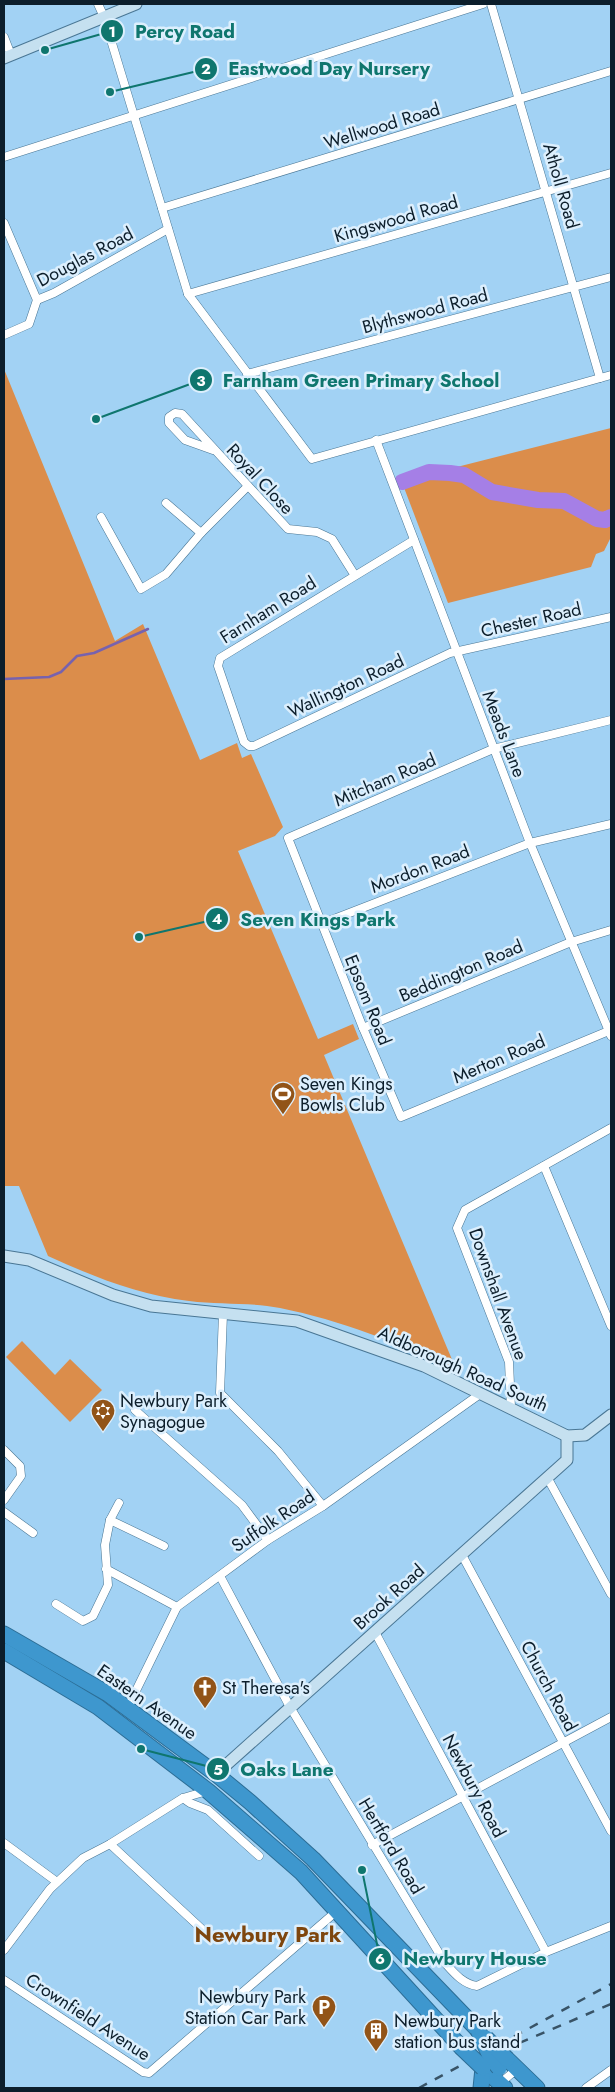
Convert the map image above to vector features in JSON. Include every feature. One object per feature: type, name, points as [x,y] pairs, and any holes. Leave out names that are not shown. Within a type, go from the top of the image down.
[{"type":"highway","name":"Eastern Avenue","points":[[4,1634],[108,1694],[216,1774],[313,1859],[407,1959],[445,1995],[508,2065],[537,2088]]},
{"type":"highway","name":"Eastern Avenue","points":[[4,1651],[98,1707],[187,1773],[301,1872],[421,1998],[461,2047],[500,2087]]},
{"type":"highway","points":[[407,1959],[411,1977],[421,1998],[434,1998],[445,1995]]},
{"type":"highway","points":[[500,2087],[508,2065]]},
{"type":"highway","points":[[481,2088],[483,2068]]},
{"type":"street","points":[[98,4],[104,17],[188,294],[312,459],[611,375]]},
{"type":"street","points":[[4,37],[7,56],[136,4]]},
{"type":"street","points":[[4,157],[483,4]]},
{"type":"street","name":"Atholl Road","points":[[491,4],[548,192],[600,378]]},
{"type":"street","name":"Wellwood Road","points":[[162,208],[611,71]]},
{"type":"street","name":"Kingswood Road","points":[[188,294],[611,173]]},
{"type":"street","name":"Douglas Road","points":[[4,223],[37,300],[54,293],[168,229]]},
{"type":"street","name":"Blythswood Road","points":[[247,374],[611,276]]},
{"type":"street","points":[[4,335],[29,324],[37,300]]},
{"type":"street","name":"Royal Close","points":[[213,450],[186,440],[168,423],[169,416],[175,412],[182,414],[213,450],[288,529],[317,532],[332,538],[354,574]]},
{"type":"street","name":"Meads Lane","points":[[376,440],[530,843],[610,1032]]},
{"type":"street","points":[[100,517],[141,589],[166,574],[201,533],[248,486]]},
{"type":"street","points":[[166,503],[201,533]]},
{"type":"street","name":"Farnham Road","points":[[249,746],[244,742],[217,661],[354,574],[414,540]]},
{"type":"street","name":"Chester Road","points":[[456,652],[611,617]]},
{"type":"street","name":"Wallington Road","points":[[249,746],[254,746],[456,652]]},
{"type":"street","name":"Mitcham Road","points":[[288,838],[493,749],[611,720]]},
{"type":"street","name":"Mordon Road","points":[[321,924],[530,843],[611,824]]},
{"type":"street","name":"Epsom Road","points":[[288,838],[363,1028],[401,1117]]},
{"type":"street","name":"Beddington Road","points":[[363,1028],[571,942],[611,930]]},
{"type":"street","name":"Merton Road","points":[[401,1117],[610,1032]]},
{"type":"street","name":"Downshall Avenue","points":[[511,1408],[510,1362],[457,1228],[465,1210],[611,1128]]},
{"type":"street","points":[[544,1166],[611,1326]]},
{"type":"street","name":"Aldborough Road South","points":[[4,1256],[29,1260],[113,1295],[151,1306],[223,1314],[248,1314],[297,1321],[424,1366],[567,1436]]},
{"type":"street","points":[[223,1314],[220,1393],[278,1451],[323,1506]]},
{"type":"street","name":"Suffolk Road","points":[[127,1709],[177,1607],[268,1540],[323,1506],[480,1394]]},
{"type":"street","points":[[135,1410],[242,1505],[268,1540]]},
{"type":"street","points":[[567,1436],[585,1435],[611,1415]]},
{"type":"street","name":"Brook Road","points":[[216,1774],[376,1634],[567,1460],[567,1436]]},
{"type":"street","points":[[4,1450],[20,1466],[21,1476],[4,1500]]},
{"type":"street","points":[[547,1477],[611,1594]]},
{"type":"street","points":[[56,1604],[83,1621],[93,1616],[108,1585],[105,1545],[110,1520],[119,1504]]},
{"type":"street","points":[[4,1512],[33,1533]]},
{"type":"street","points":[[110,1520],[164,1546]]},
{"type":"street","name":"Church Road","points":[[462,1555],[611,1831]]},
{"type":"street","points":[[106,1569],[177,1607]]},
{"type":"street","name":"Hertford Road","points":[[220,1576],[290,1708],[445,1963],[457,1976],[467,1983],[477,1986],[546,1952]]},
{"type":"street","name":"Newbury Road","points":[[376,1634],[546,1952]]},
{"type":"street","points":[[372,1845],[611,1717]]},
{"type":"street","points":[[182,1798],[186,1790],[187,1773]]},
{"type":"street","points":[[4,1950],[36,1905],[83,1858],[110,1844],[182,1798],[208,1791]]},
{"type":"street","points":[[182,1798],[208,1810],[259,1856]]},
{"type":"street","points":[[4,1843],[57,1882]]},
{"type":"street","points":[[110,1844],[205,1932]]},
{"type":"street","name":"Crownfield Avenue","points":[[4,1980],[143,2072],[149,2073],[338,1910]]},
{"type":"street","points":[[546,1952],[611,1926]]},
{"type":"street","points":[[586,2088],[611,2070]]},
{"type":"shaded area","points":[[4,369],[115,641],[143,624],[200,760],[237,743],[242,758],[251,754],[283,827],[275,836],[238,851],[318,1039],[353,1024],[359,1039],[324,1055],[456,1369],[370,1334],[303,1313],[269,1306],[200,1302],[170,1298],[135,1290],[82,1271],[48,1256],[19,1186],[4,1186]]},
{"type":"shaded area","points":[[611,428],[611,537],[604,551],[596,554],[591,567],[448,603],[403,485],[449,469]]},
{"type":"shaded area","points":[[22,1341],[55,1375],[70,1359],[102,1390],[70,1422],[6,1357]]},
{"type":"waterway","points":[[402,482],[429,472],[464,475],[492,492],[538,500],[564,501],[597,519],[605,520],[611,517]]},
{"type":"waterway","points":[[4,679],[49,677],[61,672],[77,656],[94,653],[148,629]]},
{"type":"railway","points":[[419,2088],[611,1984]]},
{"type":"railway","points":[[503,2050],[611,2004]]},
{"type":"place","name":"Percy Road","points":[[45,50]]},
{"type":"place","name":"Eastwood Day Nursery","points":[[110,92]]},
{"type":"place","name":"Farnham Green Primary School","points":[[96,419]]},
{"type":"place","name":"Seven Kings Park","points":[[139,937]]},
{"type":"place","name":"Seven Kings Bowls Club","points":[[283,1115]]},
{"type":"place","name":"Newbury Park Synagogue","points":[[103,1432]]},
{"type":"place","name":"St Theresa's","points":[[205,1709]]},
{"type":"place","name":"Oaks Lane","points":[[141,1749]]},
{"type":"place","name":"Newbury House","points":[[362,1870]]},
{"type":"place","name":"Newbury Park Station Car Park","points":[[324,2028]]},
{"type":"place","name":"Newbury Park station bus stand","points":[[376,2052]]},
{"type":"district","name":"Newbury Park","points":[[268,1934]]}]
